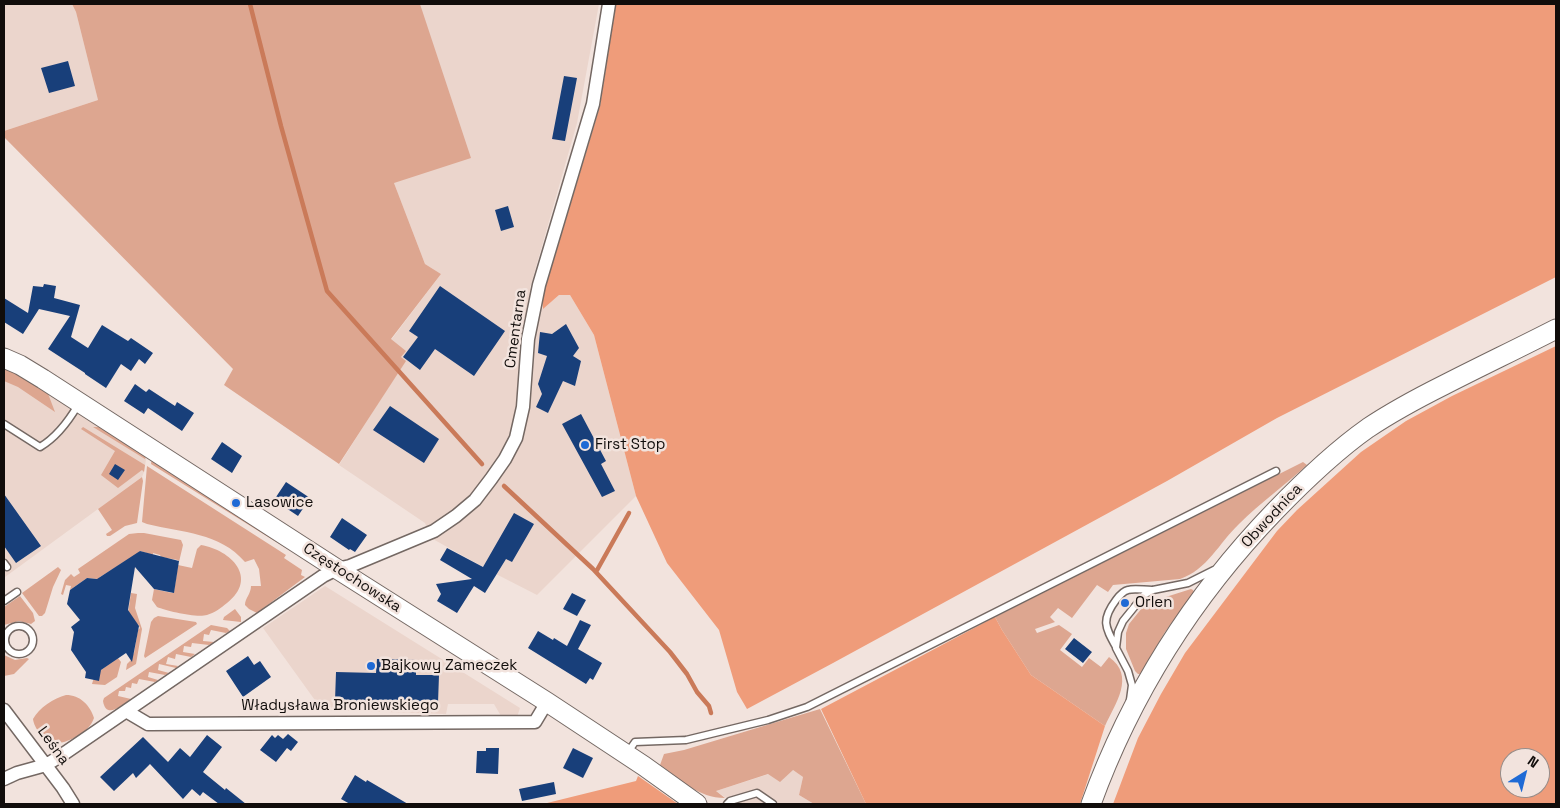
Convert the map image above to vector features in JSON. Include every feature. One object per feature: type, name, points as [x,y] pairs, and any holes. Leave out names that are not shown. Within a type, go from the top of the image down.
[{"type":"street","name":"Cmentarna","points":[[337,569],[350,566],[434,531],[456,516],[475,500],[492,479],[516,438],[522,407],[528,338],[539,285],[593,104],[609,4]]},
{"type":"street","name":"Obwodnica","points":[[1091,804],[1104,770],[1144,686],[1188,615],[1228,564],[1298,487],[1369,428],[1418,399],[1556,330]]},
{"type":"street","name":"Częstochowska","points":[[4,358],[20,365],[80,402],[337,569],[547,702],[697,804]]},
{"type":"street","points":[[4,779],[17,773],[46,765],[316,581],[337,569]]},
{"type":"street","name":"Władysława Broniewskiego","points":[[126,712],[148,724],[535,722],[547,702]]},
{"type":"street","name":"Leśna","points":[[4,710],[73,804]]},
{"type":"lane","points":[[4,424],[40,447],[51,441],[58,434],[80,402]]},
{"type":"lane","points":[[626,755],[634,742],[686,740],[768,720],[807,707],[1276,471]]},
{"type":"lane","points":[[1123,728],[1132,685],[1128,671],[1108,631],[1106,618],[1108,611],[1119,596],[1128,589],[1153,590],[1188,583],[1228,564]]},
{"type":"lane","points":[[1116,648],[1118,632],[1123,621],[1144,595],[1153,590]]},
{"type":"lane","points":[[4,601],[17,592]]},
{"type":"lane","points":[[19,626],[24,627],[30,632],[33,642],[28,652],[17,655],[8,650],[4,639],[10,629],[19,626]]},
{"type":"lane","points":[[727,804],[730,801],[757,793],[772,804]]},
{"type":"shaded area","points":[[4,4],[72,4],[76,12],[98,100],[4,131]]},
{"type":"shaded area","points":[[72,4],[420,4],[471,158],[394,183],[425,264],[441,274],[391,339],[406,351],[401,357],[406,361],[339,464],[224,385],[233,369],[4,137],[4,131],[98,100],[76,12]]},
{"type":"shaded area","points":[[420,4],[599,4],[577,123],[530,288],[543,309],[559,295],[570,295],[594,335],[636,496],[537,595],[431,538],[425,523],[339,465],[405,361],[401,357],[405,351],[391,340],[441,274],[425,264],[394,183],[422,11]]},
{"type":"shaded area","points":[[616,4],[1556,4],[1556,277],[1277,418],[1167,481],[747,709],[737,692],[719,630],[667,563],[636,496],[594,335],[570,295],[559,295],[543,309],[542,299],[600,106]]},
{"type":"shaded area","points":[[1556,346],[1556,804],[1113,804],[1138,738],[1185,653],[1277,531],[1297,510],[1361,452],[1406,421],[1452,396]]},
{"type":"shaded area","points":[[4,366],[147,453],[142,477],[5,577]]},
{"type":"shaded area","points":[[4,366],[47,391],[55,412],[18,387],[4,381]]},
{"type":"shaded area","points":[[83,427],[145,465],[144,472],[142,470],[118,488],[101,475],[115,451],[81,429]]},
{"type":"shaded area","points":[[93,427],[104,427],[147,453],[145,459]]},
{"type":"shaded area","points":[[152,457],[291,547],[289,550],[151,464]]},
{"type":"shaded area","points":[[1303,462],[1307,465],[1247,516],[1205,563],[1189,575],[1180,579],[1113,585],[1108,592],[1097,585],[1072,618],[1058,608],[1050,617],[1055,622],[1035,629],[1037,633],[1059,625],[1072,634],[1060,650],[1082,667],[1089,658],[1101,667],[1109,657],[1117,665],[1121,673],[1121,690],[1105,726],[1031,675],[995,617]]},
{"type":"shaded area","points":[[147,466],[286,555],[284,558],[302,570],[301,575],[305,577],[257,613],[249,609],[245,605],[251,586],[261,586],[259,569],[254,559],[245,562],[224,545],[200,535],[142,522]]},
{"type":"shaded area","points":[[142,477],[137,523],[125,526],[107,536],[106,534],[112,530],[98,509]]},
{"type":"shaded area","points":[[138,533],[181,540],[183,545],[179,562],[178,560],[140,551],[134,558],[132,557],[98,579],[87,578],[70,590],[71,586],[66,585],[63,595],[61,594],[65,580],[71,574],[74,577],[80,573],[78,569],[129,534]]},
{"type":"shaded area","points":[[201,545],[222,553],[237,566],[241,575],[241,584],[236,594],[215,612],[202,616],[174,612],[157,607],[152,600],[154,589],[174,592],[178,565],[192,568],[197,549]]},
{"type":"shaded area","points":[[58,567],[61,570],[53,587],[45,613],[39,616],[22,593]]},
{"type":"shaded area","name":"Bajkowy Zameczek","points":[[325,586],[520,708],[517,717],[501,716],[494,704],[448,704],[446,714],[322,710],[263,628]]},
{"type":"shaded area","points":[[1191,589],[1194,592],[1165,632],[1140,674],[1138,674],[1126,649],[1126,633],[1129,624],[1142,608],[1150,602]]},
{"type":"shaded area","points":[[131,593],[137,594],[135,608],[142,629],[136,664],[126,670],[127,664],[134,653],[140,628],[128,613]]},
{"type":"shaded area","points":[[20,596],[33,613],[35,621],[31,624],[19,621],[4,625],[4,607]]},
{"type":"shaded area","points":[[235,609],[241,617],[241,622],[223,620],[224,617]]},
{"type":"shaded area","points":[[158,616],[196,622],[197,624],[145,658],[151,622]]},
{"type":"shaded area","points":[[995,617],[1031,675],[1105,726],[1080,804],[866,804],[821,709]]},
{"type":"shaded area","points":[[211,625],[227,628],[230,631],[226,633],[211,630],[209,635],[204,634],[203,641],[214,642],[209,645],[192,643],[191,647],[184,646],[183,652],[195,654],[191,657],[176,654],[175,659],[168,657],[166,664],[178,666],[176,668],[159,664],[158,670],[169,673],[165,675],[149,672],[148,677],[158,680],[155,682],[139,679],[137,684],[132,683],[131,688],[126,687],[125,691],[119,691],[118,696],[131,699],[115,709],[107,710],[103,701],[104,698]]},
{"type":"shaded area","points":[[4,655],[15,660],[29,659],[14,674],[4,676]]},
{"type":"shaded area","points":[[118,658],[121,662],[117,677],[105,685],[92,684],[99,672]]},
{"type":"shaded area","points":[[66,695],[71,695],[84,702],[94,718],[83,733],[65,742],[53,744],[40,734],[33,719],[47,704]]},
{"type":"shaded area","points":[[820,709],[866,804],[814,804],[799,795],[803,777],[793,770],[780,782],[768,774],[716,791],[725,798],[715,797],[698,792],[660,765],[664,754],[684,750]]},
{"type":"shaded area","points":[[793,770],[803,777],[799,795],[814,804],[735,804],[716,791],[769,774]]},
{"type":"shaded area","points":[[638,776],[678,804],[543,804],[636,781]]},
{"type":"building","points":[[68,61],[75,86],[49,93],[41,68]]},
{"type":"building","points":[[564,76],[577,78],[565,141],[552,139]]},
{"type":"building","points":[[508,206],[514,227],[501,231],[495,210]]},
{"type":"building","points":[[44,284],[56,286],[54,298],[80,305],[71,337],[88,348],[102,325],[128,341],[131,338],[153,353],[145,364],[139,359],[131,371],[121,364],[106,388],[48,349],[70,316],[39,309],[23,334],[4,322],[4,298],[28,313],[33,286],[43,287]]},
{"type":"building","points":[[440,286],[505,331],[474,376],[435,349],[420,370],[403,357],[418,337],[409,331]]},
{"type":"building","points":[[566,324],[579,348],[573,356],[581,361],[575,386],[563,381],[548,413],[536,407],[542,394],[538,384],[547,356],[538,353],[540,332],[552,334]]},
{"type":"building","points":[[135,384],[146,392],[149,389],[175,406],[177,402],[194,413],[182,431],[148,408],[144,414],[124,401]]},
{"type":"building","points":[[390,406],[439,439],[424,463],[373,430]]},
{"type":"building","points":[[581,414],[606,461],[601,464],[615,491],[602,497],[562,424]]},
{"type":"building","points":[[222,442],[242,456],[232,473],[211,459]]},
{"type":"building","points":[[115,464],[125,470],[118,480],[109,474]]},
{"type":"building","points":[[286,482],[310,498],[298,516],[274,500]]},
{"type":"building","points":[[4,494],[41,546],[16,563],[4,546]]},
{"type":"building","points":[[514,513],[534,524],[512,562],[506,559],[485,593],[474,586],[457,613],[437,601],[441,594],[436,584],[472,579],[440,560],[447,548],[483,567]]},
{"type":"building","points":[[342,518],[367,535],[355,552],[330,537]]},
{"type":"building","points":[[140,551],[179,561],[174,593],[154,589],[135,567],[128,610],[139,626],[132,662],[126,653],[101,670],[99,681],[85,678],[86,672],[71,650],[74,632],[71,627],[80,620],[67,604],[70,590],[87,578],[97,579]]},
{"type":"building","points":[[572,593],[586,600],[577,616],[563,609]]},
{"type":"building","points":[[580,620],[591,625],[578,649],[602,663],[593,680],[590,678],[586,684],[528,648],[538,631],[567,646]]},
{"type":"building","points":[[1074,638],[1092,652],[1083,663],[1065,649]]},
{"type":"building","points":[[248,656],[254,665],[260,661],[271,677],[243,697],[226,671]]},
{"type":"building","points":[[377,659],[416,660],[416,675],[439,675],[438,703],[335,701],[336,672],[376,673]]},
{"type":"building","points":[[288,734],[298,742],[291,751],[287,748],[276,762],[260,750],[272,735],[275,738],[278,735],[283,739]]},
{"type":"building","points":[[207,735],[222,747],[203,772],[246,804],[219,804],[203,792],[200,796],[192,789],[183,799],[150,764],[136,778],[133,773],[114,791],[100,777],[143,737],[168,762],[180,748],[190,757]]},
{"type":"building","points":[[486,748],[499,748],[498,774],[476,773],[477,751],[486,751]]},
{"type":"building","points":[[573,748],[593,758],[583,778],[563,768]]},
{"type":"building","points":[[355,775],[408,804],[350,804],[341,799]]},
{"type":"building","points":[[554,782],[556,794],[522,801],[519,789]]},
{"type":"waterway","points":[[250,4],[281,126],[327,291],[482,464]]},
{"type":"waterway","points":[[504,486],[593,569],[670,652],[687,674],[697,692],[709,706],[711,713]]},
{"type":"waterway","points":[[596,572],[629,513]]},
{"type":"place","name":"First Stop","points":[[585,445]]},
{"type":"place","name":"Lasowice","points":[[236,503]]},
{"type":"place","name":"Orlen","points":[[1125,603]]},
{"type":"place","name":"Bajkowy Zameczek","points":[[371,666]]}]
